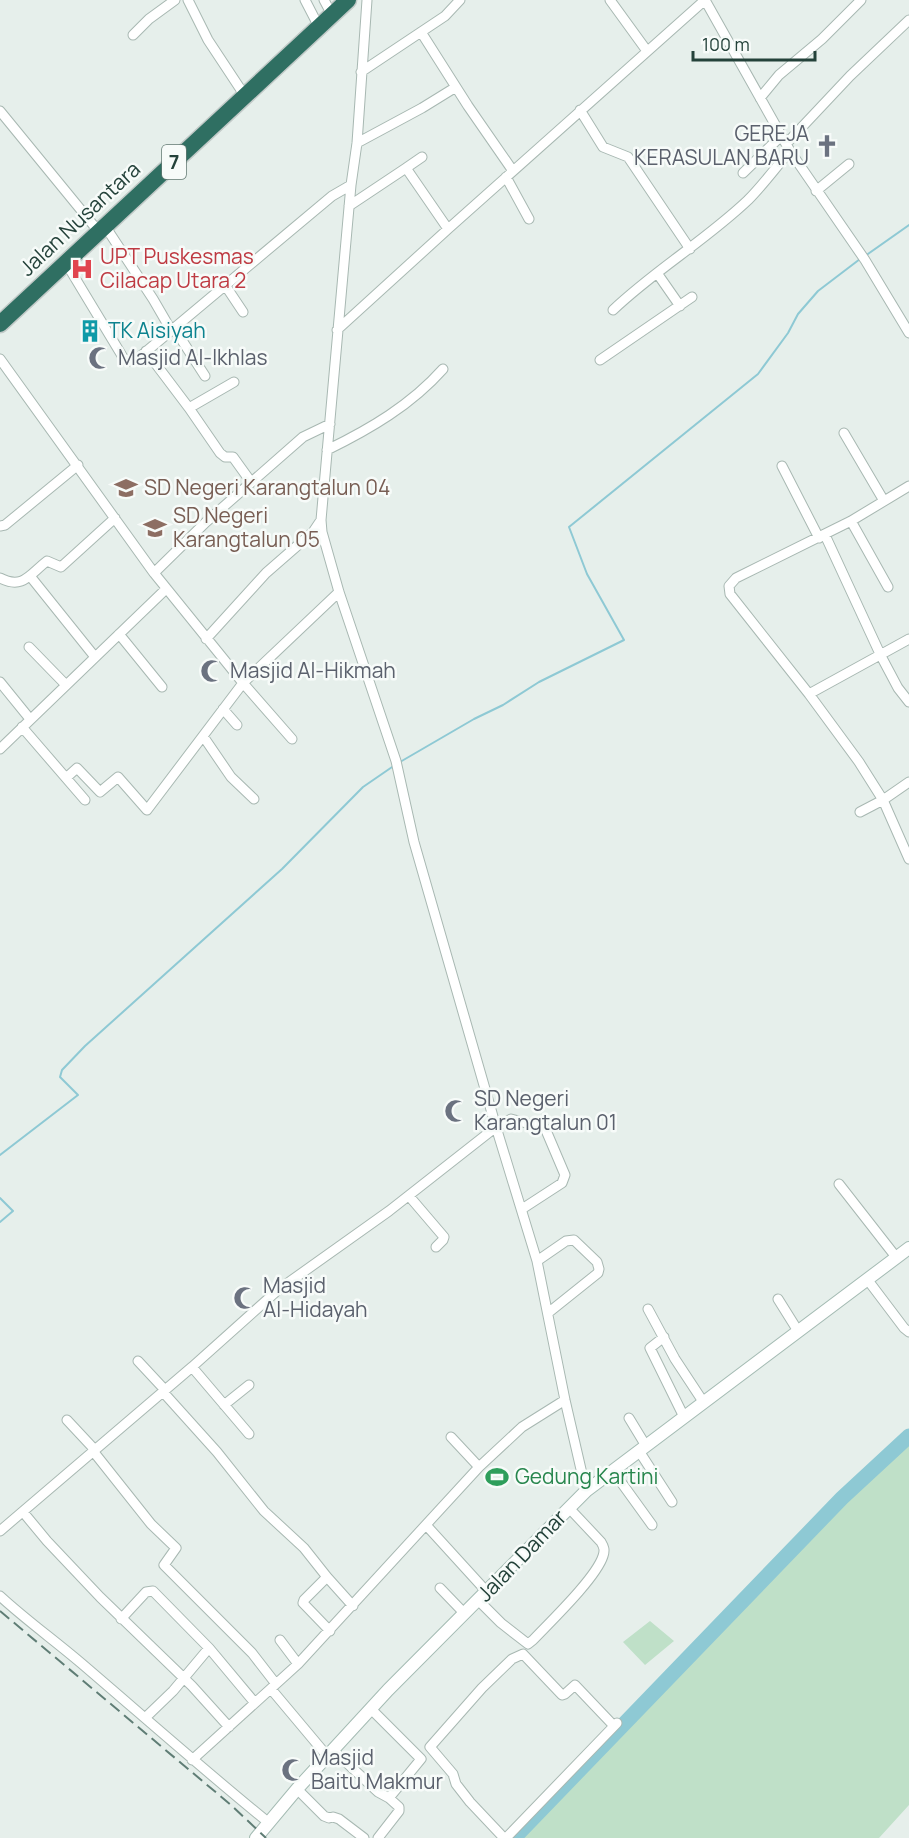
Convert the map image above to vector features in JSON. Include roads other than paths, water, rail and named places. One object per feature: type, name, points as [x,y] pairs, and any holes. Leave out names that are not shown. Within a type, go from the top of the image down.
[{"type":"highway","name":"Jalan Nusantara","points":[[0,324],[348,0]]},
{"type":"street","points":[[133,35],[149,19],[175,0]]},
{"type":"street","points":[[188,0],[208,40],[245,96]]},
{"type":"street","points":[[305,0],[319,27]]},
{"type":"street","points":[[324,0],[332,15]]},
{"type":"street","points":[[367,0],[357,143],[337,330],[321,520],[322,532],[339,592],[397,765],[414,842],[537,1261],[586,1491]]},
{"type":"street","points":[[361,72],[445,16],[460,0]]},
{"type":"street","points":[[610,0],[647,51]]},
{"type":"street","points":[[337,330],[705,0],[786,144],[862,256],[909,333]]},
{"type":"street","points":[[760,98],[779,75],[822,39],[861,0]]},
{"type":"street","points":[[613,310],[749,199],[786,144],[850,76],[909,20]]},
{"type":"street","points":[[421,32],[509,174],[529,219]]},
{"type":"street","points":[[357,143],[456,87]]},
{"type":"street","points":[[580,110],[603,147],[628,157],[690,249]]},
{"type":"street","points":[[0,111],[102,229],[205,375]]},
{"type":"street","points":[[743,173],[786,144]]},
{"type":"street","points":[[349,206],[422,157]]},
{"type":"street","points":[[816,191],[849,164]]},
{"type":"street","points":[[406,168],[448,229]]},
{"type":"street","points":[[66,262],[124,358],[129,361],[136,360],[332,196],[351,185]]},
{"type":"street","points":[[657,273],[680,306]]},
{"type":"street","points":[[225,285],[243,312]]},
{"type":"street","points":[[600,360],[692,297]]},
{"type":"street","points":[[146,351],[220,453],[225,457],[233,458],[251,482]]},
{"type":"street","points":[[0,359],[166,589],[292,739]]},
{"type":"street","points":[[327,450],[381,420],[422,390],[443,369]]},
{"type":"street","points":[[189,408],[234,381]]},
{"type":"street","points":[[154,573],[251,482],[303,437],[330,424]]},
{"type":"street","points":[[844,433],[884,501]]},
{"type":"street","points":[[0,526],[5,525],[78,465]]},
{"type":"street","points":[[782,466],[822,536],[898,688],[909,702]]},
{"type":"street","points":[[909,486],[851,521],[736,578],[729,586],[730,594],[859,762],[883,800],[909,859]]},
{"type":"street","points":[[0,578],[20,583],[47,561],[61,567],[115,518]]},
{"type":"street","points":[[206,639],[266,573],[313,532],[321,520]]},
{"type":"street","points":[[851,521],[888,586]]},
{"type":"street","points":[[30,576],[95,657]]},
{"type":"street","points":[[0,749],[166,589]]},
{"type":"street","points":[[66,778],[77,768],[100,792],[118,777],[147,810],[243,683],[339,592]]},
{"type":"street","points":[[119,634],[162,687]]},
{"type":"street","points":[[809,694],[909,639]]},
{"type":"street","points":[[29,647],[66,686]]},
{"type":"street","points":[[0,682],[30,719]]},
{"type":"street","points":[[224,709],[237,725]]},
{"type":"street","points":[[22,728],[85,800]]},
{"type":"street","points":[[203,736],[231,777],[254,799]]},
{"type":"street","points":[[860,812],[909,782]]},
{"type":"street","points":[[0,1531],[192,1367],[278,1290],[409,1196],[496,1126],[511,1119],[544,1128],[564,1170],[565,1178],[562,1183],[522,1209]]},
{"type":"street","points":[[840,1184],[896,1257]]},
{"type":"street","points":[[409,1196],[444,1237],[436,1247]]},
{"type":"street","points":[[537,1261],[566,1241],[574,1240],[597,1262],[599,1269],[598,1274],[548,1313]]},
{"type":"street","name":"Jalan Damar","points":[[259,1836],[297,1789],[371,1709],[586,1491],[909,1248]]},
{"type":"street","points":[[867,1279],[909,1332]]},
{"type":"street","points":[[778,1299],[798,1331]]},
{"type":"street","points":[[648,1309],[704,1402]]},
{"type":"street","points":[[664,1337],[650,1348],[684,1417]]},
{"type":"street","points":[[138,1361],[217,1452],[264,1511],[304,1548],[353,1606]]},
{"type":"street","points":[[192,1367],[249,1434]]},
{"type":"street","points":[[224,1405],[249,1385]]},
{"type":"street","points":[[192,1760],[298,1664],[479,1467],[522,1427],[565,1400]]},
{"type":"street","points":[[629,1418],[642,1449],[672,1502]]},
{"type":"street","points":[[67,1420],[151,1524],[176,1548],[164,1565],[252,1653],[274,1687],[331,1754],[378,1792],[389,1798],[399,1809],[378,1838]]},
{"type":"street","points":[[451,1437],[479,1467]]},
{"type":"street","points":[[613,1471],[652,1525]]},
{"type":"street","points":[[389,1798],[482,1688],[520,1654],[567,1604],[599,1565],[604,1547],[569,1508]]},
{"type":"street","points":[[23,1512],[46,1541],[229,1727]]},
{"type":"street","points":[[426,1525],[483,1596],[501,1623],[528,1644]]},
{"type":"street","points":[[327,1577],[303,1603],[330,1631]]},
{"type":"street","points":[[440,1588],[465,1614]]},
{"type":"street","points":[[122,1619],[146,1592],[151,1591],[209,1648],[255,1703]]},
{"type":"street","points":[[0,1596],[192,1760],[269,1822]]},
{"type":"street","points":[[280,1640],[298,1664]]},
{"type":"street","points":[[145,1718],[209,1648]]},
{"type":"street","points":[[430,1747],[453,1774],[456,1784],[463,1793],[505,1838],[616,1724],[575,1685],[562,1695],[525,1655],[520,1654]]},
{"type":"street","points":[[371,1709],[422,1759]]},
{"type":"street","points":[[297,1789],[324,1816],[339,1819],[364,1838]]},
{"type":"waterway","points":[[865,256],[909,225]]},
{"type":"waterway","points":[[400,762],[503,705],[539,682],[624,640],[587,574],[569,527],[758,374],[788,333],[798,314],[818,291],[860,259]]},
{"type":"waterway","points":[[0,1155],[78,1095],[60,1077],[62,1070],[85,1046],[282,869],[363,787],[395,765]]},
{"type":"waterway","points":[[0,1198],[13,1211],[0,1222]]},
{"type":"waterway","points":[[514,1838],[842,1498],[909,1436]]},
{"type":"railway","points":[[0,1611],[231,1805],[266,1838]]},
{"type":"place","name":"GEREJA KERASULAN BARU","points":[[827,146]]},
{"type":"place","name":"UPT Puskesmas Cilacap Utara 2","points":[[82,269]]},
{"type":"place","name":"TK Aisiyah","points":[[90,331]]},
{"type":"place","name":"Masjid Al-Ikhlas","points":[[100,358]]},
{"type":"place","name":"SD Negeri Karangtalun 04","points":[[126,488]]},
{"type":"place","name":"SD Negeri Karangtalun 05","points":[[155,528]]},
{"type":"place","name":"Masjid Al-Hikmah","points":[[212,671]]},
{"type":"place","name":"SD Negeri Karangtalun 01","points":[[456,1111]]},
{"type":"place","name":"Masjid Al-Hidayah","points":[[245,1298]]},
{"type":"place","name":"Gedung Kartini","points":[[497,1477]]},
{"type":"place","name":"Masjid Baitu Makmur","points":[[293,1770]]}]
